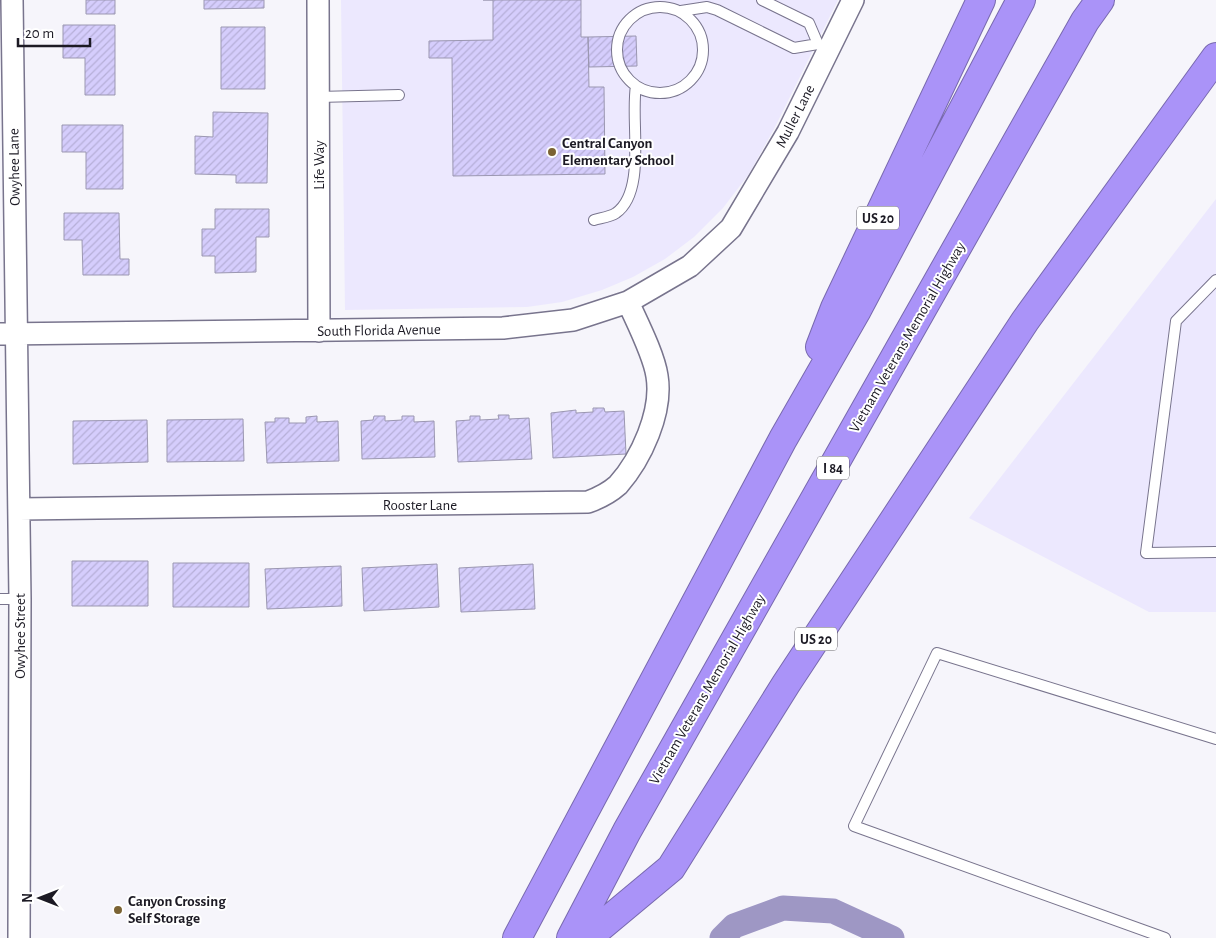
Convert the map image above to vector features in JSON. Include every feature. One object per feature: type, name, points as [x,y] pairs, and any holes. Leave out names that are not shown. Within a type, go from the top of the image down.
[{"type":"highway","name":"US 20","points":[[783,439],[835,308],[981,0]]},
{"type":"highway","points":[[517,938],[783,439],[857,310],[1022,0]]},
{"type":"highway","name":"Vietnam Veterans Memorial Highway","points":[[571,938],[627,831],[1100,0]]},
{"type":"highway","name":"US 20","points":[[587,938],[671,868],[786,684],[1025,321],[1216,57]]},
{"type":"street","name":"Owyhee Lane","points":[[8,334],[12,0]]},
{"type":"street","name":"Life Way","points":[[318,0],[319,331]]},
{"type":"street","name":"Muller Lane","points":[[731,228],[788,132],[823,47],[853,0]]},
{"type":"street","name":"South Florida Avenue","points":[[8,334],[503,328],[572,320],[628,302],[690,266],[731,228]]},
{"type":"street","name":"Rooster Lane","points":[[19,509],[588,502],[605,495],[617,485],[648,435],[655,415],[658,396],[657,376],[628,302]]},
{"type":"street","name":"Owyhee Street","points":[[8,334],[19,509],[10,599],[19,938]]},
{"type":"lane","points":[[681,11],[707,7],[717,10],[794,48],[823,47],[809,23],[762,0]]},
{"type":"lane","points":[[646,4],[670,7],[681,11],[692,20],[700,32],[704,46],[703,60],[698,73],[689,83],[676,91],[663,94],[649,92],[636,86],[626,77],[619,65],[616,51],[618,37],[624,25],[646,4]]},
{"type":"lane","points":[[594,220],[616,213],[625,204],[632,189],[635,173],[633,103],[636,86]]},
{"type":"lane","points":[[318,96],[399,95]]},
{"type":"lane","points":[[1216,280],[1176,321],[1146,553],[1216,552]]},
{"type":"lane","points":[[1165,938],[854,826],[936,653],[1216,739]]},
{"type":"shaded area","name":"Central Canyon Elementary School","points":[[341,0],[838,0],[774,129],[749,174],[723,208],[694,237],[665,259],[633,277],[602,290],[562,302],[527,307],[345,310]]},
{"type":"shaded area","points":[[1216,199],[1216,612],[1149,612],[969,518]]},
{"type":"building","points":[[86,0],[115,0],[115,14],[86,14]]},
{"type":"building","points":[[204,0],[264,0],[264,8],[204,9]]},
{"type":"building","points":[[493,0],[581,0],[581,37],[588,37],[589,87],[604,87],[605,174],[453,176],[452,58],[429,58],[429,41],[493,40]]},
{"type":"building","points":[[63,25],[115,25],[115,95],[85,95],[85,58],[63,58]]},
{"type":"building","points":[[221,27],[265,27],[265,89],[221,89]]},
{"type":"building","points":[[636,36],[637,66],[589,67],[588,37]]},
{"type":"building","points":[[213,112],[268,113],[267,183],[236,183],[236,175],[195,174],[195,136],[213,137]]},
{"type":"building","points":[[62,125],[123,125],[123,189],[86,189],[86,152],[62,152]]},
{"type":"building","points":[[215,209],[269,209],[269,237],[256,237],[256,272],[215,273],[215,256],[202,256],[202,229],[215,229]]},
{"type":"building","points":[[64,213],[119,213],[120,259],[129,259],[129,275],[83,275],[82,240],[64,240]]},
{"type":"building","points":[[593,408],[604,408],[605,412],[624,411],[626,454],[553,458],[551,413],[576,410],[576,413],[593,412]]},
{"type":"building","points":[[498,415],[509,415],[509,419],[529,418],[532,459],[458,462],[456,421],[470,420],[470,416],[480,416],[480,420],[499,419]]},
{"type":"building","points":[[317,416],[317,422],[338,421],[339,461],[267,463],[265,422],[275,422],[275,418],[289,418],[289,423],[306,423],[306,417]]},
{"type":"building","points":[[374,416],[385,416],[385,421],[402,420],[402,416],[414,416],[414,422],[434,421],[435,457],[362,459],[361,421],[373,420]]},
{"type":"building","points":[[243,419],[244,461],[167,462],[167,420]]},
{"type":"building","points":[[147,420],[148,462],[73,464],[73,421]]},
{"type":"building","points":[[72,561],[148,561],[148,606],[72,606]]},
{"type":"building","points":[[173,563],[249,563],[249,607],[173,607]]},
{"type":"building","points":[[437,564],[439,607],[364,611],[362,568]]},
{"type":"building","points":[[533,564],[535,609],[461,612],[459,568]]},
{"type":"building","points":[[341,566],[342,606],[267,609],[265,569]]},
{"type":"waterway","points":[[722,938],[734,926],[783,908],[833,911],[892,938]]},
{"type":"place","name":"Central Canyon Elementary School","points":[[552,152]]},
{"type":"place","name":"Canyon Crossing Self Storage","points":[[118,910]]}]
